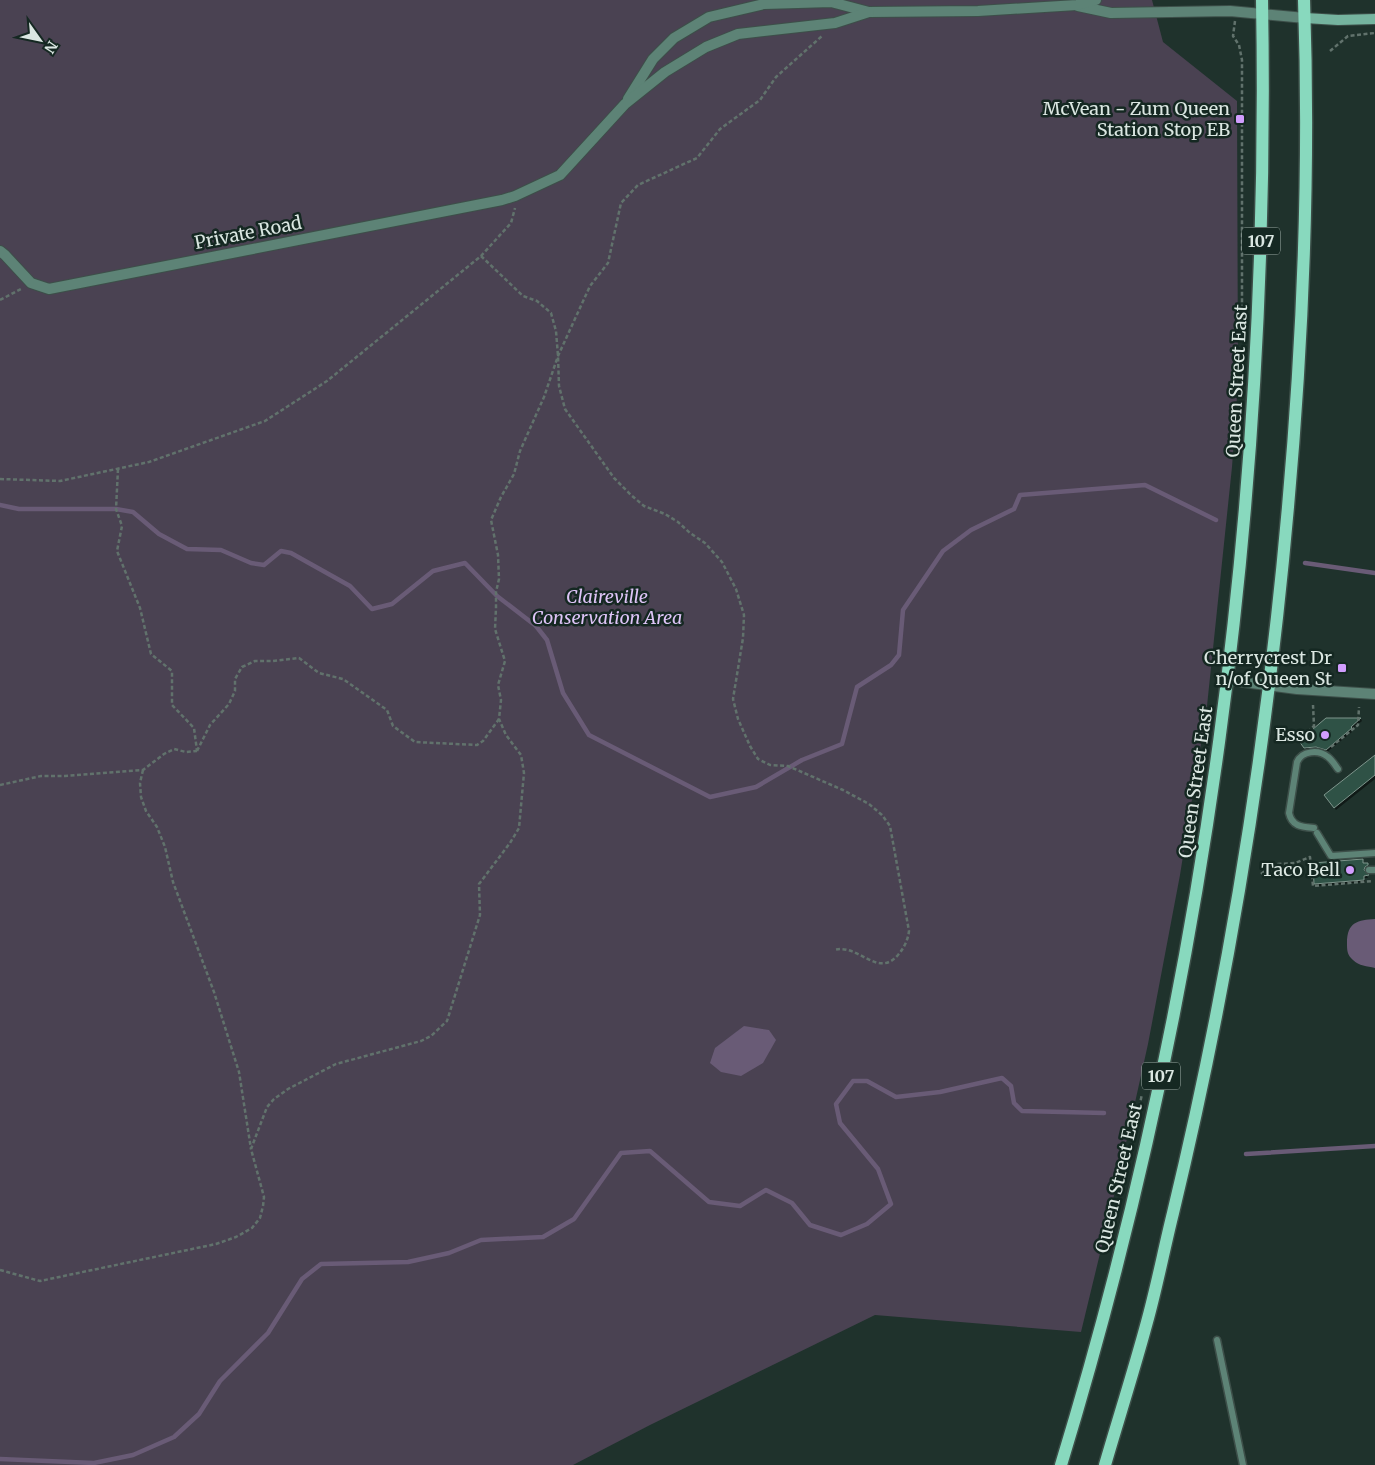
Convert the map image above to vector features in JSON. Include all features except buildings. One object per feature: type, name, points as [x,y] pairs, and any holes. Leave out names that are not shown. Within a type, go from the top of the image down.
[{"type":"main road","name":"Queen Street East","points":[[1061,1465],[1110,1290],[1152,1120],[1182,975],[1199,878],[1228,680],[1243,544],[1256,357],[1263,183],[1262,0]]},
{"type":"main road","name":"107","points":[[1105,1465],[1147,1320],[1192,1134],[1235,919],[1269,685],[1282,570],[1297,394],[1305,195],[1304,0]]},
{"type":"main road","points":[[1305,18],[1338,20],[1375,19]]},
{"type":"street","points":[[624,104],[653,58],[674,38],[710,16],[764,4],[831,2],[869,12],[978,12],[1077,5],[1096,0]]},
{"type":"street","points":[[1077,5],[1111,13],[1230,11],[1305,18]]},
{"type":"street","points":[[624,104],[674,67],[706,47],[738,34],[835,24],[869,12]]},
{"type":"street","name":"Private Road","points":[[31,283],[49,289],[502,200],[515,196],[560,174],[624,104]]},
{"type":"street","points":[[0,251],[31,283]]},
{"type":"street","points":[[1228,680],[1306,690],[1375,694]]},
{"type":"lane","points":[[1338,769],[1323,754],[1310,752],[1304,753],[1299,757],[1296,762],[1289,813],[1290,819],[1294,824],[1316,831],[1331,856],[1375,853]]},
{"type":"lane","points":[[1217,1340],[1244,1465]]},
{"type":"path","points":[[251,1149],[267,1107],[274,1099],[288,1089],[336,1064],[421,1041],[431,1036],[447,1021],[480,915],[479,884],[519,828],[524,773],[521,755],[506,735],[499,719],[501,700],[498,685],[505,661],[495,629],[496,592],[499,579],[498,555],[491,520],[501,496],[514,474],[520,451],[544,397],[558,356],[590,286],[608,263],[621,203],[638,185],[697,158],[720,129],[760,100],[776,78],[835,24]]},
{"type":"path","points":[[1330,51],[1348,36],[1375,33]]},
{"type":"path","points":[[1233,36],[1239,45],[1242,60],[1242,335]]},
{"type":"path","points":[[0,479],[60,481],[118,469],[149,462],[265,421],[327,381],[481,256],[511,224],[515,211],[515,196]]},
{"type":"path","points":[[481,256],[523,296],[536,301],[551,313],[556,332],[559,386],[565,409],[614,478],[644,506],[665,514],[705,543],[722,562],[733,582],[744,615],[744,638],[733,699],[738,719],[758,759],[770,764],[788,766],[843,790],[869,804],[882,815],[890,826],[909,931],[908,938],[900,952],[888,964],[876,963],[841,948],[834,950]]},
{"type":"path","points":[[0,300],[31,283]]},
{"type":"path","points":[[118,469],[116,509],[122,526],[117,551],[140,608],[151,654],[172,671],[172,705],[194,728],[197,751]]},
{"type":"path","points":[[197,751],[210,724],[229,704],[234,691],[235,680],[242,667],[255,661],[299,658],[320,673],[343,679],[387,710],[393,726],[415,742],[476,745],[483,740],[499,719]]},
{"type":"path","points":[[1284,732],[1304,735],[1314,726],[1313,705]]},
{"type":"path","points":[[1327,750],[1358,725],[1359,707]]},
{"type":"path","points":[[0,785],[41,776],[143,770],[174,749],[186,752],[197,751]]},
{"type":"path","points":[[0,1270],[40,1281],[216,1244],[236,1237],[252,1228],[260,1218],[264,1197],[251,1149],[239,1072],[214,992],[174,882],[165,847],[157,827],[146,811],[141,797],[140,783],[143,770]]},
{"type":"path","points":[[1310,857],[1312,886],[1375,881]]},
{"type":"path","points":[[1261,874],[1278,864],[1295,863],[1315,857]]},
{"type":"path","points":[[1137,1118],[1144,1088]]},
{"type":"green space","name":"Claireville Conservation Area","points":[[0,0],[1152,0],[1163,42],[1237,101],[1238,382],[1232,467],[1207,706],[1180,875],[1148,1044],[1081,1332],[875,1315],[650,1425],[573,1465],[0,1465]]},
{"type":"shaded area","points":[[1375,919],[1375,968],[1355,962],[1348,952],[1347,943],[1351,926],[1359,921]]},
{"type":"shaded area","points":[[744,1026],[769,1030],[776,1040],[763,1063],[741,1076],[721,1072],[710,1063],[715,1048]]},
{"type":"waterway","points":[[0,505],[19,509],[116,509],[133,512],[159,534],[187,549],[221,550],[251,563],[264,565],[281,551],[291,553],[350,586],[372,609],[392,604],[433,571],[465,563],[497,596],[536,626],[547,640],[563,693],[589,735],[710,797],[756,787],[802,760],[842,744],[857,687],[891,665],[899,655],[903,610],[943,551],[971,530],[1014,509],[1020,495],[1145,485],[1216,520]]},
{"type":"waterway","points":[[1305,563],[1375,573]]},
{"type":"waterway","points":[[0,1459],[94,1463],[133,1455],[174,1437],[199,1414],[220,1381],[268,1333],[302,1279],[321,1264],[408,1262],[449,1253],[481,1240],[543,1237],[574,1219],[621,1153],[650,1151],[709,1202],[740,1206],[766,1190],[792,1203],[810,1225],[841,1235],[867,1224],[891,1204],[878,1169],[840,1123],[836,1104],[853,1081],[867,1081],[896,1097],[940,1092],[1002,1078],[1011,1086],[1014,1103],[1022,1111],[1104,1113]]},
{"type":"waterway","points":[[1246,1154],[1375,1146]]},
{"type":"place","name":"McVean - Zum Queen Station Stop EB","points":[[1240,119]]},
{"type":"place","name":"Cherrycrest Dr n/of Queen St","points":[[1342,668]]},
{"type":"place","name":"Esso","points":[[1325,735]]},
{"type":"place","name":"Taco Bell","points":[[1350,870]]}]
